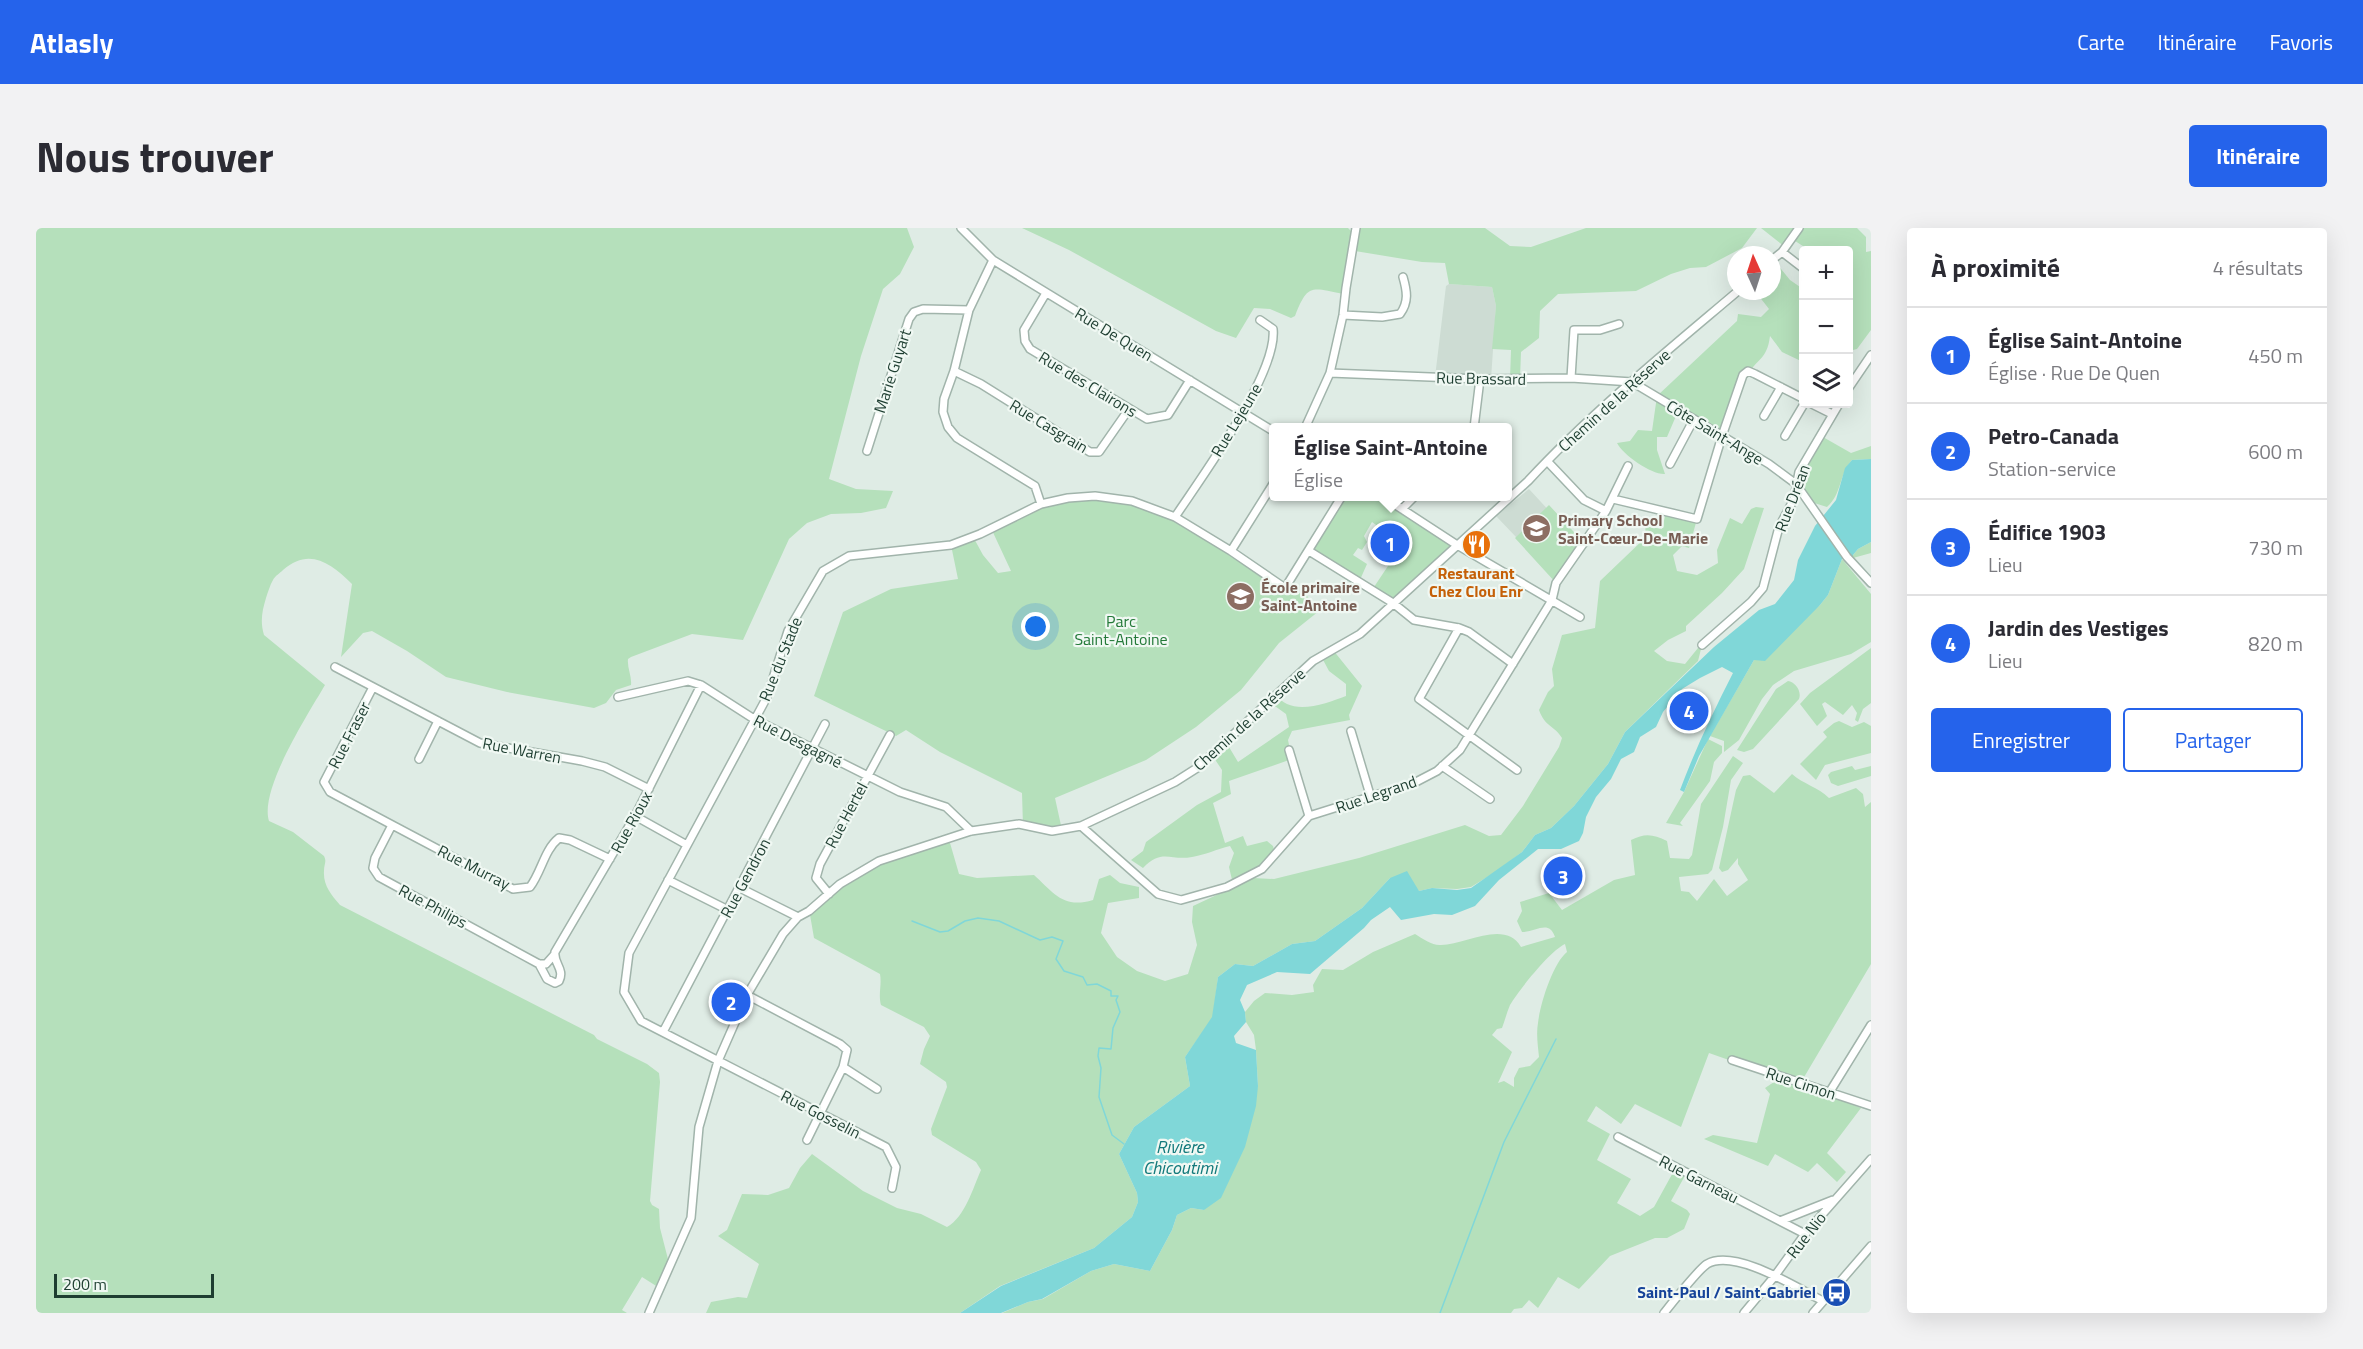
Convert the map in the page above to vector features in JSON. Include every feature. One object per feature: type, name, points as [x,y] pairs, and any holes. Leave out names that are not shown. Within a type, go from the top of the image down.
[{"type":"street","name":"Rue De Quen","points":[[961,228],[993,260],[1269,428]]},
{"type":"street","points":[[1307,423],[1330,373],[1343,315],[1356,228]]},
{"type":"street","points":[[1799,228],[1782,252],[1799,266]]},
{"type":"street","points":[[993,260],[969,310],[954,371],[944,399],[943,412],[948,427],[957,438],[1035,486],[1041,504]]},
{"type":"street","points":[[1343,315],[1382,317],[1400,314],[1406,306],[1407,291],[1403,278]]},
{"type":"street","name":"Rue des Clairons","points":[[1046,293],[1024,330],[1025,341],[1030,349],[1129,409],[1147,419],[1168,415],[1190,380]]},
{"type":"street","name":"Chemin de la Réserve","points":[[1512,496],[1632,382],[1728,300]]},
{"type":"street","name":"Marie Guyart","points":[[867,451],[909,319],[914,312],[923,309],[969,310]]},
{"type":"street","name":"Rue Lejeune","points":[[1175,518],[1243,411],[1263,375],[1274,337],[1273,329],[1260,320]]},
{"type":"street","points":[[1571,378],[1575,330],[1600,330],[1619,324]]},
{"type":"street","points":[[1853,382],[1871,355]]},
{"type":"street","name":"Rue Casgrain","points":[[954,371],[981,384],[1090,452],[1099,452],[1105,446],[1129,409]]},
{"type":"street","points":[[1613,499],[1697,519],[1743,375],[1748,371],[1799,397]]},
{"type":"street","name":"Rue Brassard","points":[[1330,373],[1480,379],[1571,378],[1632,382]]},
{"type":"street","points":[[1475,423],[1480,379]]},
{"type":"street","name":"Côte Saint-Ange","points":[[1632,382],[1769,464],[1796,484]]},
{"type":"street","points":[[1764,416],[1781,387]]},
{"type":"street","points":[[1785,436],[1802,408]]},
{"type":"street","points":[[1820,408],[1832,414]]},
{"type":"street","name":"Rue Dréan","points":[[1702,645],[1751,602],[1763,588],[1779,527],[1794,499],[1799,472],[1836,408]]},
{"type":"street","points":[[1670,464],[1694,419]]},
{"type":"street","points":[[1547,461],[1584,500],[1606,511]]},
{"type":"street","name":"Rue Legrand","points":[[1309,816],[1414,783],[1442,766],[1460,750],[1552,600],[1556,583],[1606,511],[1628,466]]},
{"type":"street","points":[[1796,484],[1847,557],[1871,583]]},
{"type":"street","points":[[1231,551],[1269,490]]},
{"type":"street","name":"Rue du Stade","points":[[718,1061],[641,1021],[624,992],[629,953],[767,697],[788,631],[823,571],[849,556],[951,545],[980,534],[1041,504],[1068,498],[1095,496],[1132,501],[1175,518],[1231,551],[1285,588],[1309,551]]},
{"type":"street","points":[[1339,501],[1309,551],[1393,603],[1414,620],[1469,632],[1513,664]]},
{"type":"street","points":[[1390,501],[1457,545],[1580,617]]},
{"type":"street","points":[[1402,509],[1409,501]]},
{"type":"street","name":"Chemin de la Réserve","points":[[649,1313],[691,1218],[699,1127],[718,1061],[747,995],[783,934],[798,917],[809,912],[840,884],[879,861],[971,831],[1019,824],[1052,831],[1080,826],[1175,782],[1197,768],[1313,661],[1360,634],[1507,501]]},
{"type":"street","points":[[1459,628],[1419,699],[1517,770]]},
{"type":"street","name":"Rue Warren","points":[[335,667],[480,743],[605,767],[649,789]]},
{"type":"street","points":[[618,697],[688,681],[700,685]]},
{"type":"street","name":"Rue Desgagné","points":[[700,685],[754,719],[867,776],[900,792],[946,807],[971,831]]},
{"type":"street","name":"Rue Rioux","points":[[539,964],[546,964],[554,955],[635,816],[700,685]]},
{"type":"street","name":"Rue Fraser","points":[[324,782],[373,687]]},
{"type":"street","points":[[418,759],[438,721]]},
{"type":"street","name":"Rue Gendron","points":[[663,1032],[825,724]]},
{"type":"street","points":[[1351,731],[1371,798]]},
{"type":"street","name":"Rue Hertel","points":[[829,894],[816,878],[820,864],[890,735]]},
{"type":"street","points":[[1080,826],[1158,894],[1181,900],[1227,887],[1262,869],[1309,816],[1289,750]]},
{"type":"street","points":[[1442,766],[1490,799]]},
{"type":"street","name":"Rue Murray","points":[[324,782],[330,792],[513,889],[530,887],[538,876],[550,845],[559,838],[570,840],[610,859]]},
{"type":"street","points":[[635,816],[687,845]]},
{"type":"street","name":"Rue Philips","points":[[392,825],[375,858],[373,868],[379,877],[539,964]]},
{"type":"street","points":[[668,880],[728,910]]},
{"type":"street","points":[[740,888],[798,917]]},
{"type":"street","points":[[539,964],[547,979],[559,981],[561,969],[554,955]]},
{"type":"street","points":[[747,995],[840,1044],[847,1050],[843,1067],[807,1140]]},
{"type":"street","points":[[1829,1093],[1871,1025]]},
{"type":"street","name":"Rue Cimon","points":[[1732,1060],[1871,1106]]},
{"type":"street","name":"Rue Gosselin","points":[[718,1061],[886,1148],[896,1167],[892,1188]]},
{"type":"street","points":[[843,1067],[877,1089]]},
{"type":"street","name":"Rue Garneau","points":[[1618,1137],[1805,1234]]},
{"type":"street","name":"Rue Nio","points":[[1744,1313],[1805,1234],[1871,1159]]},
{"type":"street","points":[[1780,1221],[1835,1199]]},
{"type":"street","points":[[1813,1313],[1871,1246]]},
{"type":"street","points":[[1664,1313],[1707,1265],[1724,1260],[1744,1263],[1823,1301]]},
{"type":"shaded area","points":[[1449,284],[1492,287],[1496,306],[1491,379],[1435,377],[1446,286]]},
{"type":"shaded area","name":"Primary School Saint-Cœur-De-Marie","points":[[1529,489],[1577,541],[1554,577],[1496,516]]},
{"type":"green space","points":[[36,228],[907,228],[914,247],[900,274],[883,289],[861,356],[829,479],[856,489],[893,491],[886,508],[861,513],[831,514],[807,523],[789,539],[743,640],[692,634],[631,657],[628,662],[631,685],[616,690],[606,703],[594,708],[507,692],[446,677],[372,631],[363,633],[341,657],[352,584],[328,564],[319,560],[302,560],[283,570],[273,580],[265,603],[262,621],[264,635],[325,685],[297,733],[278,772],[268,807],[269,821],[293,832],[324,856],[326,885],[340,905],[594,1035],[597,1039],[647,1064],[659,1073],[650,1201],[659,1209],[660,1228],[670,1267],[661,1289],[642,1277],[622,1310],[627,1313],[36,1313]]},
{"type":"green space","points":[[1022,228],[1348,228],[1354,234],[1343,294],[1312,290],[1303,298],[1295,316],[1291,318],[1270,309],[1254,308],[1236,338],[1216,331],[1069,250]]},
{"type":"green space","points":[[1360,228],[1485,228],[1510,246],[1531,247],[1586,228],[1757,228],[1744,246],[1727,246],[1727,256],[1706,267],[1690,268],[1671,274],[1636,291],[1558,294],[1540,311],[1539,338],[1521,352],[1520,379],[1510,379],[1511,350],[1492,349],[1496,306],[1492,287],[1449,284],[1445,263],[1422,262],[1355,251]]},
{"type":"green space","points":[[1761,228],[1857,228],[1866,237],[1866,252],[1871,251],[1871,330],[1857,349],[1853,350],[1853,246],[1803,246],[1792,239],[1785,247]]},
{"type":"green space","points":[[1781,269],[1799,286],[1799,360],[1782,352],[1770,336],[1764,355],[1750,371],[1744,384],[1725,436],[1679,409],[1667,437],[1657,437],[1657,450],[1665,474],[1638,463],[1620,448],[1617,443],[1630,441],[1638,430],[1652,431],[1657,396],[1737,321],[1738,314],[1761,317],[1769,309],[1762,300],[1781,300]]},
{"type":"green space","points":[[1823,437],[1851,453],[1871,446],[1871,459],[1852,460],[1832,502],[1827,507],[1811,502],[1799,481]]},
{"type":"green space","name":"Parc Saint-Antoine","points":[[1070,496],[1154,506],[1285,588],[1307,596],[1319,611],[1279,643],[1241,690],[1196,727],[1146,760],[1055,798],[1062,830],[1023,826],[1022,793],[940,752],[906,730],[896,736],[814,696],[843,612],[891,589],[958,579],[951,545],[971,533],[983,555],[998,573],[1011,571],[990,526]]},
{"type":"green space","points":[[1339,501],[1388,501],[1457,545],[1393,603],[1372,590],[1392,560],[1397,557],[1405,558],[1411,549],[1409,548],[1411,545],[1407,542],[1405,544],[1405,538],[1390,535],[1372,522],[1364,536],[1367,542],[1362,550],[1358,548],[1353,555],[1367,564],[1359,582],[1309,551]]},
{"type":"green space","name":"Primary School Saint-Cœur-De-Marie","points":[[1549,505],[1584,543],[1556,583],[1515,538]]},
{"type":"green space","points":[[1764,508],[1744,569],[1686,626],[1686,631],[1668,640],[1654,651],[1667,661],[1685,664],[1698,648],[1701,649],[1698,661],[1625,732],[1608,764],[1574,806],[1551,828],[1535,835],[1522,852],[1471,887],[1432,888],[1419,891],[1390,878],[1362,908],[1315,941],[1292,944],[1253,966],[1235,964],[1218,977],[1213,1017],[1185,1057],[1190,1086],[1134,1127],[1119,1154],[1137,1193],[1138,1202],[1132,1217],[1094,1248],[1000,1286],[960,1313],[706,1313],[711,1302],[738,1297],[747,1298],[759,1264],[718,1236],[727,1230],[742,1194],[768,1195],[789,1188],[800,1168],[812,1154],[863,1191],[897,1208],[921,1214],[947,1227],[964,1209],[981,1170],[976,1162],[932,1135],[931,1129],[947,1087],[946,1082],[920,1064],[930,1036],[924,1027],[881,1005],[880,974],[814,938],[809,909],[879,861],[948,836],[959,874],[977,878],[1034,875],[1060,898],[1074,902],[1093,900],[1099,879],[1110,875],[1120,883],[1139,887],[1139,898],[1108,903],[1101,933],[1117,957],[1137,971],[1165,981],[1188,974],[1197,945],[1192,922],[1193,906],[1253,878],[1274,879],[1359,858],[1465,825],[1489,836],[1501,835],[1523,806],[1559,747],[1562,738],[1544,720],[1539,710],[1548,692],[1554,686],[1552,669],[1562,635],[1595,628],[1600,581],[1646,537],[1645,526],[1662,529],[1666,512],[1697,519],[1689,548],[1682,546],[1673,555],[1677,571],[1697,575],[1718,563],[1717,550],[1730,518],[1742,524],[1751,509]]},
{"type":"green space","points":[[1871,542],[1871,553],[1853,558],[1858,549]]},
{"type":"green space","points":[[1842,559],[1871,594],[1871,642],[1851,654],[1794,671],[1773,685],[1762,699],[1739,740],[1724,752],[1724,741],[1710,736],[1754,660],[1820,605],[1828,595]]},
{"type":"green space","points":[[1871,648],[1871,703],[1863,709],[1858,722],[1855,720],[1857,713],[1852,705],[1843,715],[1825,702],[1822,704],[1827,716],[1817,726],[1800,704],[1810,693]]},
{"type":"green space","points":[[1333,650],[1362,686],[1349,715],[1350,720],[1292,731],[1288,740],[1292,759],[1229,781],[1231,794],[1213,803],[1225,843],[1243,836],[1247,846],[1267,841],[1273,846],[1275,854],[1262,869],[1233,884],[1229,867],[1234,853],[1230,846],[1192,857],[1156,858],[1143,868],[1131,860],[1143,851],[1146,842],[1197,805],[1221,792],[1222,770],[1212,755],[1226,742],[1238,762],[1289,727],[1286,714],[1268,701],[1275,695],[1287,704],[1301,707],[1317,705],[1346,696],[1346,684],[1329,671],[1321,656]]},
{"type":"green space","points":[[1788,681],[1797,687],[1800,693],[1799,699],[1753,749],[1744,752],[1737,750],[1776,689]]},
{"type":"green space","points":[[1839,721],[1852,727],[1864,722],[1871,726],[1871,753],[1825,765],[1816,780],[1800,764],[1827,737],[1823,732]]},
{"type":"green space","points":[[1708,739],[1722,746],[1722,753],[1714,762],[1710,781],[1680,823],[1683,826],[1666,823],[1684,792]]},
{"type":"green space","points":[[1733,756],[1743,763],[1731,780],[1723,827],[1712,870],[1708,874],[1679,877],[1681,891],[1689,892],[1697,901],[1714,879],[1727,896],[1748,880],[1738,864],[1738,858],[1728,870],[1722,872],[1719,868],[1736,790],[1743,776],[1750,775],[1774,793],[1792,774],[1829,798],[1856,788],[1863,794],[1865,807],[1871,802],[1871,964],[1800,1084],[1861,1108],[1827,1153],[1846,1172],[1837,1182],[1817,1163],[1808,1172],[1775,1154],[1768,1166],[1704,1139],[1713,1135],[1757,1143],[1770,1094],[1765,1088],[1780,1078],[1709,1053],[1681,1127],[1635,1104],[1621,1124],[1596,1106],[1587,1121],[1610,1134],[1597,1160],[1631,1179],[1617,1203],[1640,1216],[1654,1207],[1676,1167],[1687,1172],[1671,1201],[1690,1214],[1684,1229],[1667,1238],[1655,1238],[1610,1256],[1579,1289],[1558,1277],[1538,1308],[1529,1300],[1522,1308],[1514,1309],[1511,1313],[1002,1313],[1028,1302],[1043,1299],[1091,1271],[1114,1264],[1150,1271],[1172,1230],[1177,1215],[1191,1208],[1204,1210],[1258,1086],[1254,1035],[1246,1022],[1245,1012],[1254,1001],[1265,993],[1292,995],[1314,992],[1313,985],[1322,969],[1343,970],[1373,952],[1415,934],[1438,945],[1495,934],[1505,935],[1514,939],[1521,947],[1555,937],[1546,928],[1522,932],[1517,921],[1522,911],[1520,902],[1549,893],[1562,910],[1614,880],[1635,875],[1631,840],[1641,836],[1653,836],[1667,841],[1670,858],[1689,859],[1692,855],[1701,804]],"holes":[[[1565,944],[1567,952],[1552,974],[1541,1005],[1537,1031],[1539,1057],[1530,1066],[1519,1068],[1514,1078],[1514,1087],[1504,1081],[1498,1083],[1512,1052],[1492,1035],[1497,1029],[1502,1028],[1510,1005],[1543,962]]]},
{"type":"green space","points":[[1852,766],[1855,770],[1871,766],[1871,776],[1838,786],[1831,783],[1828,775],[1831,772]]},
{"type":"water","name":"Rivière Chicoutimi","points":[[1871,459],[1871,542],[1858,549],[1853,558],[1842,559],[1828,595],[1820,605],[1765,661],[1754,660],[1699,756],[1684,792],[1680,790],[1692,760],[1733,673],[1722,667],[1682,689],[1663,712],[1656,727],[1640,737],[1634,752],[1621,759],[1611,779],[1596,797],[1586,817],[1579,841],[1561,849],[1538,849],[1499,880],[1475,906],[1452,915],[1434,914],[1401,920],[1390,907],[1371,920],[1310,974],[1277,972],[1247,985],[1240,1000],[1246,1022],[1234,1036],[1236,1043],[1256,1050],[1258,1086],[1256,1106],[1245,1147],[1221,1198],[1204,1210],[1191,1208],[1177,1215],[1172,1230],[1150,1271],[1114,1264],[1091,1271],[1042,1299],[1001,1313],[960,1313],[1001,1286],[1094,1248],[1132,1217],[1138,1202],[1137,1193],[1119,1154],[1134,1127],[1190,1086],[1185,1057],[1212,1017],[1218,977],[1235,964],[1253,966],[1292,944],[1315,941],[1362,908],[1390,878],[1407,871],[1419,891],[1432,888],[1457,890],[1471,888],[1522,852],[1535,835],[1551,828],[1574,806],[1608,764],[1625,732],[1714,647],[1759,610],[1775,604],[1794,580],[1798,560],[1815,526],[1836,500],[1845,468],[1852,460]]},
{"type":"waterway","points":[[912,921],[940,932],[948,931],[965,921],[978,918],[999,921],[1040,940],[1052,937],[1063,941],[1056,959],[1064,971],[1083,977],[1087,985],[1097,984],[1111,991],[1111,996],[1118,996],[1116,1000],[1120,1012],[1113,1028],[1111,1049],[1099,1048],[1101,1068],[1099,1097],[1112,1135],[1124,1144]]},
{"type":"waterway","points":[[1440,1313],[1504,1142],[1556,1039]]},
{"type":"place","name":"Primary School Saint-Cœur-De-Marie","points":[[1537,529]]},
{"type":"place","name":"Église Saint-Antoine","points":[[1390,543]]},
{"type":"place","name":"Restaurant Chez Clou Enr","points":[[1476,545]]},
{"type":"place","name":"École primaire Saint-Antoine","points":[[1240,596]]},
{"type":"place","name":"Jardin des Vestiges","points":[[1689,711]]},
{"type":"place","name":"Édifice 1903","points":[[1563,876]]},
{"type":"place","name":"Petro-Canada","points":[[731,1002]]},
{"type":"place","name":"Saint-Paul / Saint-Gabriel","points":[[1837,1292]]}]
